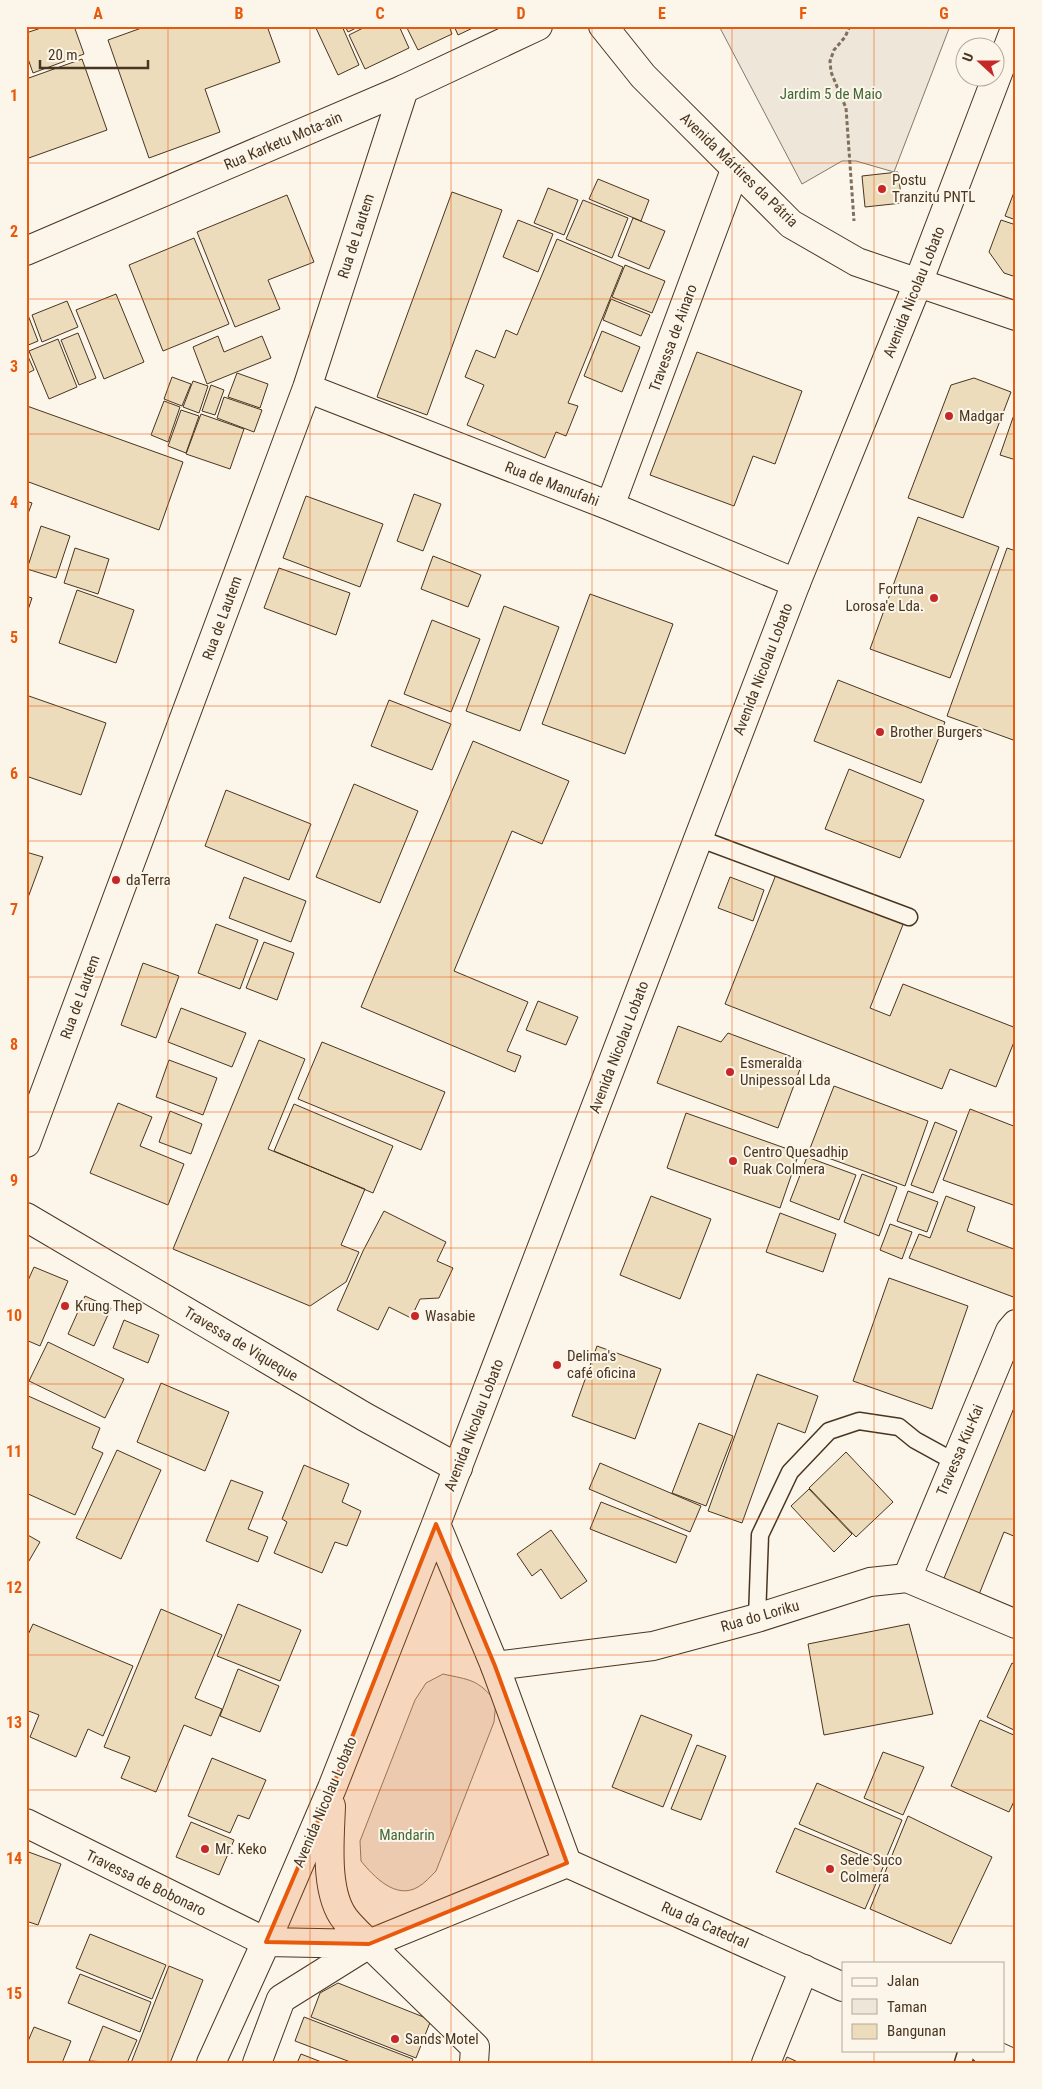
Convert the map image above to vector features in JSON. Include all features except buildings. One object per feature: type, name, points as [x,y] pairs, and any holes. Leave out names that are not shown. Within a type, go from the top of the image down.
[{"type":"street","name":"Rua Karketu Mota-ain","points":[[26,251],[404,89],[538,26]]},
{"type":"street","name":"Avenida Mártires da Pátria","points":[[603,26],[643,76],[791,224],[857,262],[1016,316]]},
{"type":"street","name":"Avenida Nicolau Lobato","points":[[211,2063],[266,1942],[332,1788],[458,1468],[796,583],[918,284],[1016,26]]},
{"type":"street","name":"Rua de Lautem","points":[[26,1142],[307,388],[404,89]]},
{"type":"street","name":"Travessa de Ainaro","points":[[610,506],[735,170]]},
{"type":"street","name":"Rua de Manufahi","points":[[307,388],[610,506],[796,583]]},
{"type":"street","name":"Travessa de Viqueque","points":[[26,1217],[365,1417],[458,1468]]},
{"type":"street","name":"Travessa Kiu-Kai","points":[[907,1578],[1010,1331],[1016,1324]]},
{"type":"street","points":[[256,2063],[280,1999],[369,1944],[567,1863],[495,1666],[436,1524]]},
{"type":"street","name":"Rua do Loriku","points":[[495,1666],[652,1646],[757,1618],[870,1582],[907,1578],[1016,1624]]},
{"type":"street","points":[[332,1788],[329,1856],[331,1887],[344,1917],[369,1944],[475,2047],[474,2063]]},
{"type":"street","name":"Travessa de Bobonaro","points":[[26,1823],[266,1942]]},
{"type":"street","name":"Rua da Catedral","points":[[567,1863],[842,1987]]},
{"type":"street","points":[[266,1942],[369,1944]]},
{"type":"street","points":[[766,2063],[804,1970]]},
{"type":"street","points":[[988,2052],[1012,2063]]},
{"type":"lane","points":[[698,838],[909,917]]},
{"type":"lane","points":[[757,1618],[760,1535],[790,1472],[829,1432],[859,1422],[899,1427],[914,1440],[955,1462]]},
{"type":"path","points":[[850,26],[845,37],[834,50],[830,61],[831,72],[846,108],[857,262]]},
{"type":"highlighted area","points":[[436,1524],[495,1666],[567,1863],[369,1944],[266,1942],[332,1788]]},
{"type":"green space","name":"Jardim 5 de Maio","points":[[719,26],[950,26],[894,172],[856,161],[842,161],[802,184]]},
{"type":"green space","name":"Mandarin","points":[[443,1674],[467,1679],[490,1694],[496,1702],[494,1722],[436,1871],[418,1887],[402,1891],[394,1889],[379,1880],[361,1861],[360,1841],[415,1700],[426,1683]]},
{"type":"place","name":"Postu Tranzitu PNTL","points":[[882,189]]},
{"type":"place","name":"Madgar","points":[[949,416]]},
{"type":"place","name":"Fortuna Lorosa'e Lda.","points":[[934,598]]},
{"type":"place","name":"Brother Burgers","points":[[880,732]]},
{"type":"place","name":"daTerra","points":[[116,880]]},
{"type":"place","name":"Esmeralda Unipessoal Lda","points":[[730,1072]]},
{"type":"place","name":"Centro Quesadhip Ruak Colmera","points":[[733,1161]]},
{"type":"place","name":"Krung Thep","points":[[65,1306]]},
{"type":"place","name":"Wasabie","points":[[415,1316]]},
{"type":"place","name":"Delima's café oficina","points":[[557,1365]]},
{"type":"place","name":"Mr. Keko","points":[[205,1849]]},
{"type":"place","name":"Sede Suco Colmera","points":[[830,1869]]},
{"type":"place","name":"Sands Motel","points":[[395,2039]]}]
